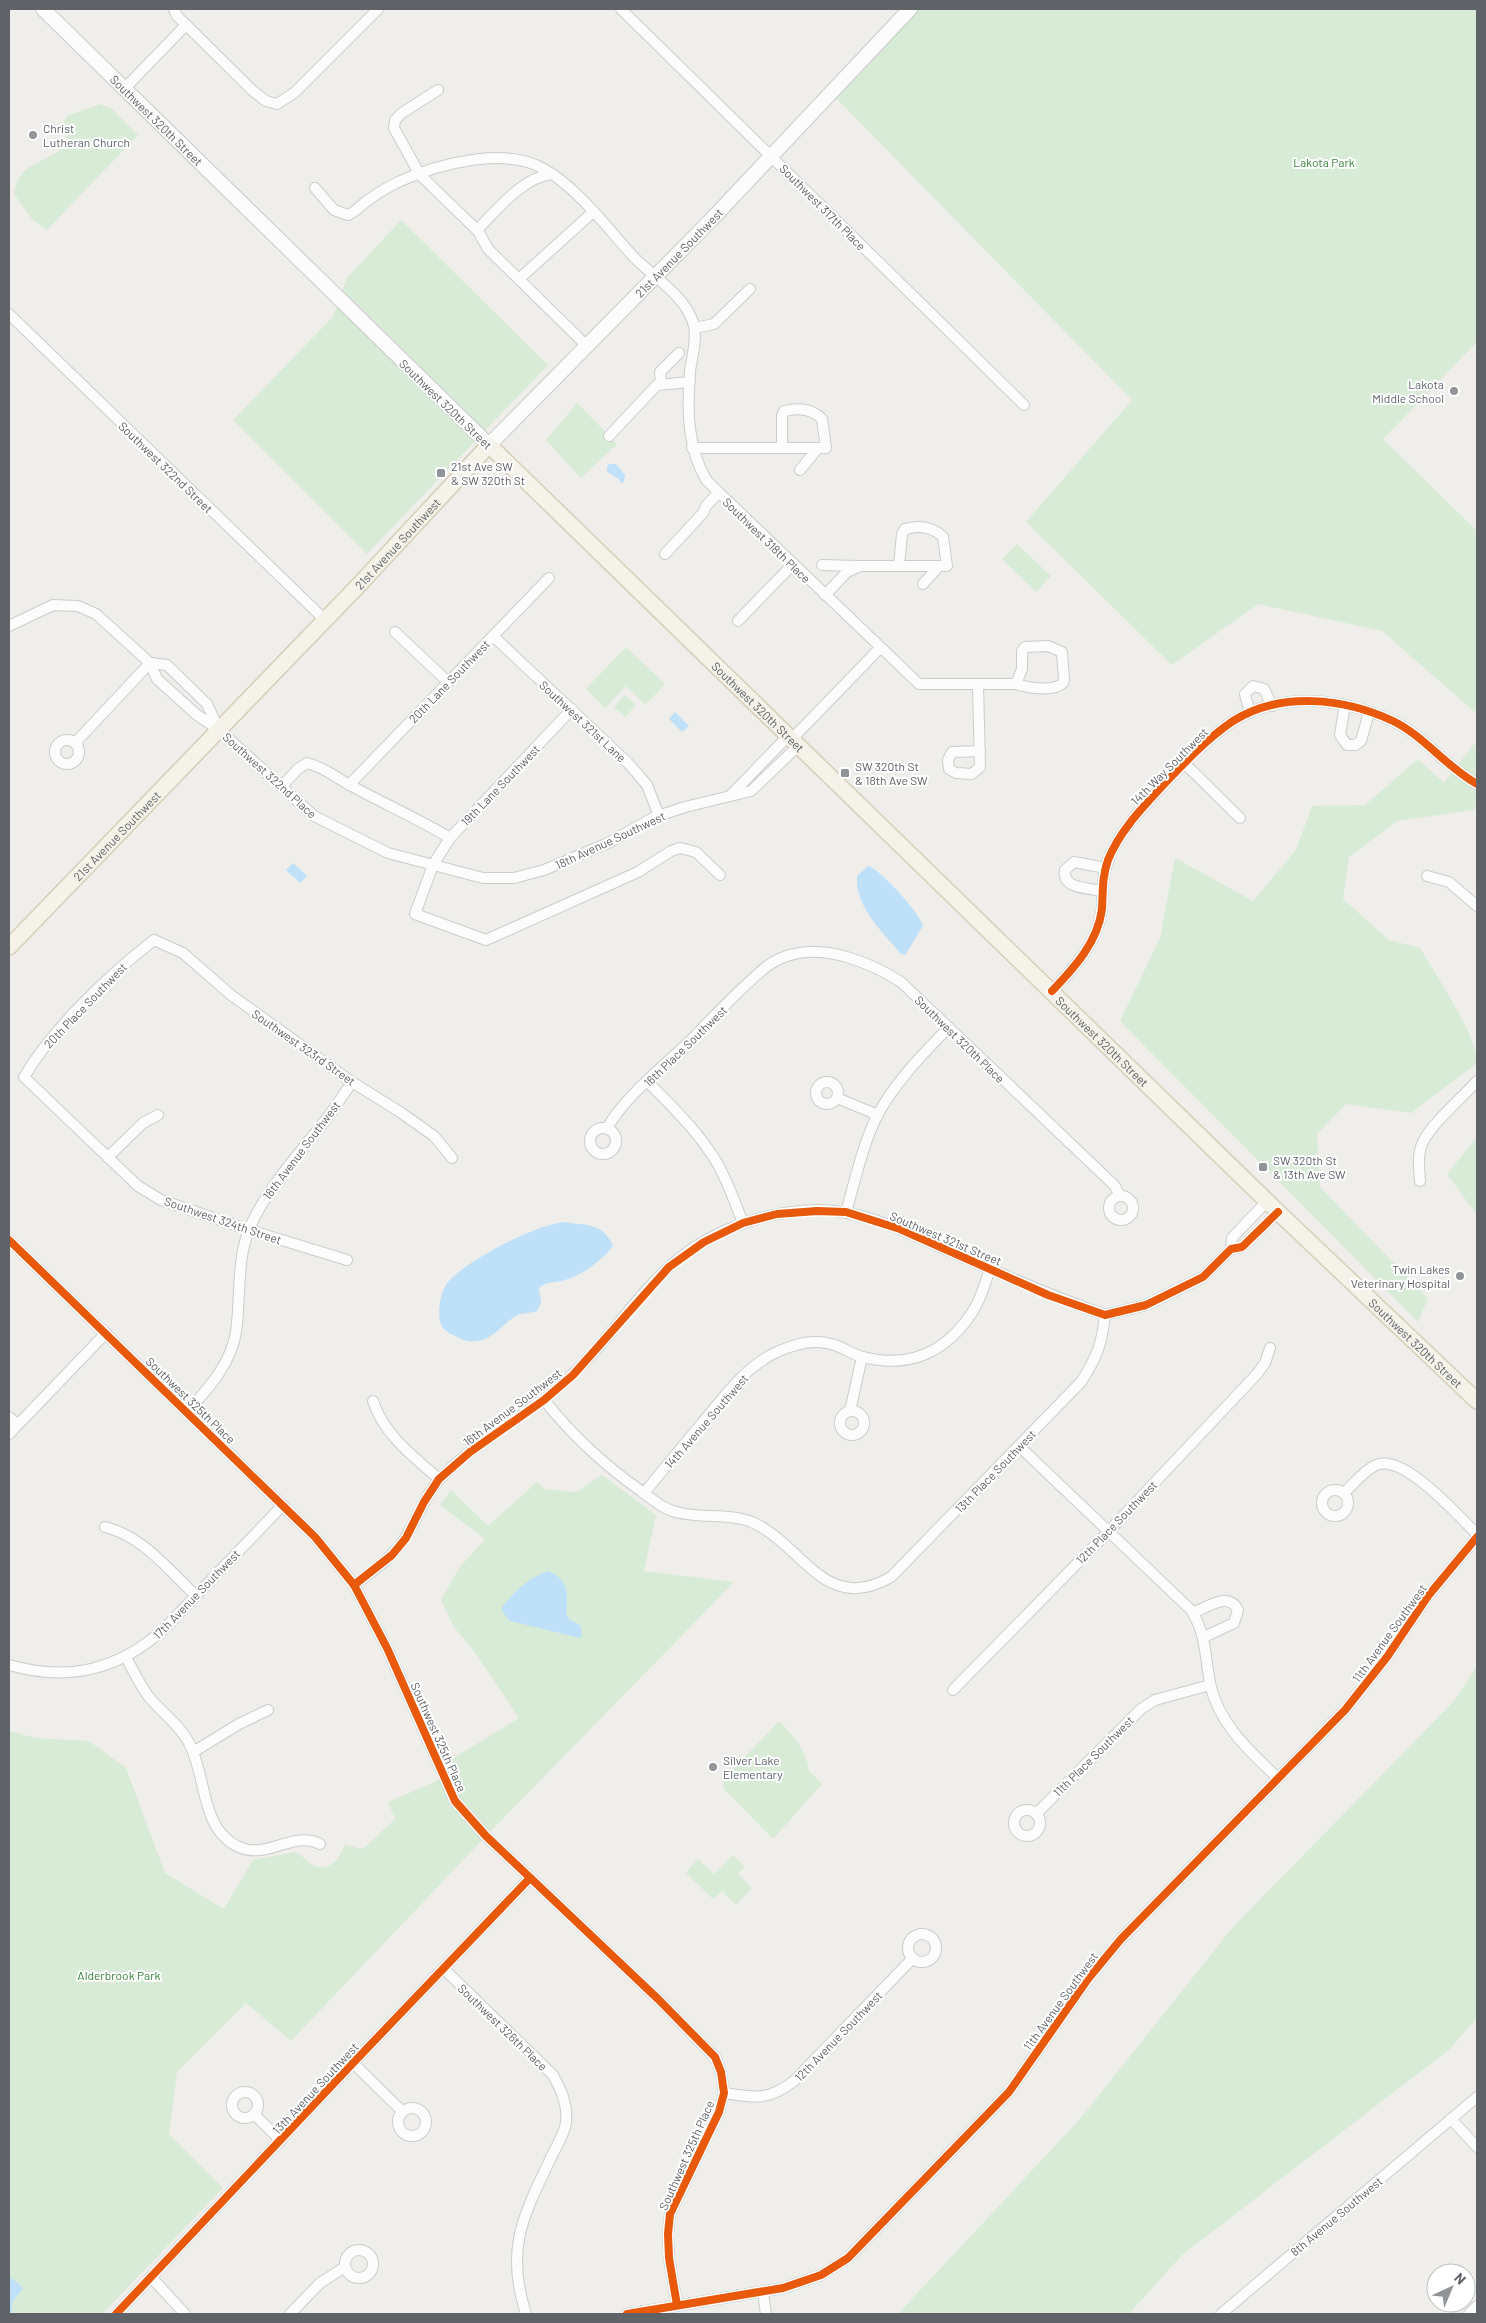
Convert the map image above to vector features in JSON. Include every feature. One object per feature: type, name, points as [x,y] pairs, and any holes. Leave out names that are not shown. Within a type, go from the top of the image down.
[{"type":"main road","name":"Southwest 320th Street","points":[[43,9],[791,741],[1278,1212],[1477,1401]]},
{"type":"main road","name":"21st Avenue Southwest","points":[[9,947],[488,445],[772,156],[910,9]]},
{"type":"street","points":[[174,9],[186,25],[253,91],[266,101],[277,104],[294,93],[378,9]]},
{"type":"street","name":"Southwest 317th Place","points":[[621,9],[1024,405]]},
{"type":"street","points":[[124,88],[186,25]]},
{"type":"street","points":[[438,90],[402,113],[395,120],[394,128],[420,175],[477,230],[488,249],[587,346]]},
{"type":"street","points":[[314,188],[328,205],[348,215],[387,188],[467,160],[498,159],[532,163],[551,174],[593,212],[638,262],[655,276],[683,306],[695,328],[714,324],[750,289]]},
{"type":"street","points":[[477,230],[524,186],[539,175],[551,174]]},
{"type":"street","points":[[519,279],[593,212]]},
{"type":"street","name":"Southwest 322nd Street","points":[[9,314],[324,619]]},
{"type":"street","name":"Southwest 318th Place","points":[[695,328],[690,382],[692,448],[698,467],[707,481],[919,684],[1060,686],[1064,679],[1062,652],[1048,646],[1025,646],[1022,651],[1022,669],[1016,684]]},
{"type":"street","points":[[661,384],[660,372],[679,353]]},
{"type":"street","points":[[609,436],[652,389],[661,384],[690,382]]},
{"type":"street","points":[[692,448],[782,448],[826,448],[824,422],[817,414],[806,409],[783,412],[782,448]]},
{"type":"street","points":[[800,470],[818,448]]},
{"type":"street","points":[[665,554],[703,513],[718,493]]},
{"type":"street","points":[[822,565],[861,566],[899,566],[946,566],[944,540],[938,532],[927,527],[904,530],[899,566]]},
{"type":"street","points":[[738,621],[793,564]]},
{"type":"street","points":[[825,595],[847,572],[861,566]]},
{"type":"street","points":[[922,584],[939,566]]},
{"type":"street","name":"20th Lane Southwest","points":[[349,785],[549,578]]},
{"type":"street","name":"Southwest 322nd Place","points":[[9,626],[53,605],[78,606],[96,614],[150,663],[157,679],[197,715],[218,728],[262,766],[281,787],[314,816],[388,853],[433,865]]},
{"type":"street","points":[[395,632],[448,682]]},
{"type":"street","name":"Southwest 321st Lane","points":[[493,636],[628,763],[647,785],[659,816]]},
{"type":"street","name":"18th Avenue Southwest","points":[[729,797],[791,741],[880,648]]},
{"type":"street","points":[[75,743],[150,663]]},
{"type":"street","name":"Southwest 322nd Place","points":[[150,663],[167,665],[207,704],[218,728]]},
{"type":"street","points":[[978,684],[980,751]]},
{"type":"street","points":[[1250,713],[1245,694],[1253,686],[1264,688],[1272,706]]},
{"type":"street","name":"14th Way Southwest","points":[[1052,992],[1087,951],[1099,922],[1106,868],[1117,842],[1131,822],[1184,763],[1214,735],[1235,720],[1272,706],[1312,701],[1345,705],[1393,721],[1410,731],[1443,761],[1462,776],[1477,784]]},
{"type":"street","points":[[1345,705],[1340,735],[1347,745],[1355,746],[1361,741],[1368,712]]},
{"type":"street","name":"19th Lane Southwest","points":[[572,709],[450,838],[433,865],[415,914],[486,940],[638,872],[671,851],[680,848],[696,852],[720,876]]},
{"type":"street","name":"18th Avenue Southwest","points":[[433,865],[483,878],[514,878],[544,870],[608,844],[659,816],[751,791],[758,786],[791,741]]},
{"type":"street","points":[[281,787],[298,769],[307,763],[318,766],[349,785],[416,818],[450,838]]},
{"type":"street","points":[[1184,763],[1240,818]]},
{"type":"street","points":[[1102,891],[1071,885],[1065,878],[1065,870],[1074,862],[1106,868]]},
{"type":"street","points":[[1428,876],[1448,882],[1477,906]]},
{"type":"street","name":"20th Place Southwest","points":[[24,1077],[36,1056],[71,1018],[114,973],[154,940]]},
{"type":"street","name":"Southwest 323rd Street","points":[[154,940],[183,953],[231,995],[352,1082],[434,1136],[452,1158]]},
{"type":"street","name":"Southwest 320th Place","points":[[767,966],[784,957],[802,953],[824,954],[859,961],[880,969],[902,982],[1115,1186],[1120,1196]]},
{"type":"street","name":"16th Place Southwest","points":[[607,1129],[616,1114],[767,966]]},
{"type":"street","points":[[846,1212],[858,1170],[878,1115],[896,1087],[948,1028]]},
{"type":"street","name":"Southwest 324th Street","points":[[24,1077],[138,1186],[161,1200],[249,1230],[347,1260]]},
{"type":"street","name":"18th Avenue Southwest","points":[[187,1412],[217,1376],[228,1356],[236,1334],[241,1263],[249,1230],[263,1199],[320,1127],[352,1082]]},
{"type":"street","points":[[648,1082],[693,1130],[716,1161],[726,1180],[743,1223]]},
{"type":"street","points":[[1420,1180],[1419,1161],[1422,1142],[1435,1125],[1477,1082]]},
{"type":"street","points":[[838,1098],[878,1115]]},
{"type":"street","points":[[108,1157],[143,1123],[158,1114]]},
{"type":"street","points":[[1105,1315],[1146,1305],[1203,1278],[1230,1249],[1232,1238],[1267,1201]]},
{"type":"street","name":"Southwest 321st Street","points":[[743,1223],[777,1214],[817,1211],[846,1212],[900,1229],[1048,1295],[1105,1315]]},
{"type":"street","points":[[1230,1249],[1242,1247],[1278,1212]]},
{"type":"street","name":"16th Avenue Southwest","points":[[354,1585],[392,1555],[406,1538],[424,1502],[439,1479],[470,1452],[544,1400],[573,1375],[669,1267],[704,1242],[743,1223]]},
{"type":"street","name":"Southwest 325th Place","points":[[9,1240],[315,1537],[354,1585],[387,1648],[455,1801],[486,1836],[703,2043],[719,2065],[724,2093],[719,2112],[670,2214],[668,2234],[669,2258],[677,2305]]},
{"type":"street","name":"14th Avenue Southwest","points":[[644,1493],[732,1388],[748,1371],[765,1358],[795,1345],[810,1342],[831,1344],[862,1357],[891,1361],[922,1357],[945,1344],[974,1310],[990,1269]]},
{"type":"street","name":"13th Place Southwest","points":[[644,1493],[661,1507],[680,1513],[742,1518],[758,1524],[782,1542],[823,1580],[833,1585],[862,1588],[878,1585],[891,1577],[1019,1446],[1085,1375],[1093,1363],[1102,1342],[1105,1315]]},
{"type":"street","points":[[9,1434],[16,1424],[106,1333]]},
{"type":"street","name":"12th Place Southwest","points":[[953,1690],[1109,1531],[1257,1374],[1265,1363],[1270,1348]]},
{"type":"street","points":[[850,1411],[862,1357]]},
{"type":"street","points":[[544,1400],[577,1440],[620,1476],[644,1493]]},
{"type":"street","points":[[373,1401],[377,1415],[384,1425],[408,1452],[439,1479]]},
{"type":"street","points":[[9,1417],[16,1424]]},
{"type":"street","points":[[1019,1446],[1193,1613],[1204,1637],[1210,1685],[1224,1717],[1238,1738],[1278,1778]]},
{"type":"street","points":[[1344,1494],[1364,1473],[1376,1465],[1387,1463],[1412,1473],[1477,1535]]},
{"type":"street","name":"17th Avenue Southwest","points":[[9,1665],[54,1674],[90,1671],[126,1657],[146,1646],[164,1630],[195,1595],[283,1505]]},
{"type":"street","points":[[105,1527],[120,1531],[144,1546],[195,1595]]},
{"type":"street","name":"11th Avenue Southwest","points":[[628,2314],[763,2293],[803,2283],[836,2267],[848,2258],[1009,2092],[1088,1980],[1121,1940],[1345,1710],[1388,1657],[1428,1596],[1477,1535]]},
{"type":"street","points":[[1193,1613],[1225,1600],[1234,1603],[1238,1610],[1234,1623],[1204,1637]]},
{"type":"street","points":[[126,1657],[149,1697],[184,1735],[193,1752],[211,1816],[217,1828],[230,1842],[238,1847],[253,1851],[276,1848],[299,1840],[311,1839],[320,1844]]},
{"type":"street","name":"11th Place Southwest","points":[[1036,1814],[1141,1709],[1155,1700],[1210,1685]]},
{"type":"street","points":[[193,1752],[239,1724],[268,1710]]},
{"type":"street","name":"13th Avenue Southwest","points":[[116,2314],[530,1878]]},
{"type":"street","name":"12th Avenue Southwest","points":[[724,2093],[754,2098],[768,2096],[782,2090],[794,2081],[913,1958]]},
{"type":"street","name":"Southwest 326th Place","points":[[444,1969],[552,2075],[567,2107],[566,2124],[525,2212],[517,2249],[516,2272],[526,2314]]},
{"type":"street","points":[[353,2063],[403,2112]]},
{"type":"street","name":"8th Avenue Southwest","points":[[1220,2314],[1476,2100]]},
{"type":"street","points":[[254,2114],[281,2141]]},
{"type":"street","points":[[1451,2119],[1477,2147]]},
{"type":"street","points":[[290,2314],[320,2284],[345,2267]]},
{"type":"street","points":[[151,2277],[184,2314]]},
{"type":"street","points":[[763,2293],[766,2314]]},
{"type":"street","points":[[1470,2314],[1477,2306]]},
{"type":"green space","name":"Lakota Park","points":[[910,9],[1477,9],[1477,342],[1383,439],[1477,531],[1477,714],[1382,631],[1258,604],[1172,665],[1026,522],[1132,400],[831,93]]},
{"type":"green space","points":[[100,104],[111,108],[138,135],[47,230],[31,218],[14,194],[17,182],[28,168],[60,150],[67,142],[63,123],[67,116]]},
{"type":"green space","points":[[401,220],[548,365],[367,554],[233,420],[333,317],[347,278]]},
{"type":"green space","points":[[577,403],[617,444],[581,478],[546,440]]},
{"type":"green space","points":[[1017,544],[1051,576],[1036,592],[1002,559]]},
{"type":"green space","points":[[626,647],[665,684],[645,705],[626,686],[605,708],[586,689]]},
{"type":"green space","points":[[625,695],[636,705],[625,717],[614,707]]},
{"type":"green space","points":[[1477,740],[1477,805],[1473,810],[1397,821],[1349,857],[1343,899],[1389,940],[1420,948],[1463,1021],[1475,1051],[1477,1063],[1411,1113],[1346,1104],[1317,1134],[1320,1187],[1428,1298],[1418,1322],[1120,1021],[1160,938],[1175,858],[1253,901],[1296,850],[1312,806],[1365,805],[1418,759],[1444,783]]},
{"type":"green space","points":[[1477,1137],[1477,1215],[1447,1174]]},
{"type":"green space","name":"Alderbrook Park","points":[[602,1475],[656,1515],[644,1571],[734,1582],[486,1836],[291,2041],[246,2003],[177,2072],[169,2134],[223,2188],[102,2314],[9,2314],[9,1731],[35,1738],[89,1741],[126,1768],[165,1873],[224,1909],[253,1860],[295,1852],[315,1866],[325,1867],[330,1865],[337,1859],[344,1845],[363,1849],[395,1819],[388,1802],[456,1773],[452,1759],[519,1718],[474,1651],[454,1627],[441,1600],[459,1568],[485,1539],[440,1505],[451,1490],[488,1526],[537,1482],[545,1489],[576,1492]]},
{"type":"green space","points":[[1477,1666],[1477,2018],[1450,2049],[1182,2255],[1129,2314],[898,2314],[1080,2119],[1233,1927],[1455,1700]]},
{"type":"green space","points":[[779,1721],[802,1750],[809,1771],[822,1784],[773,1839],[724,1789],[723,1780]]},
{"type":"green space","points":[[733,1855],[745,1867],[738,1874],[752,1888],[736,1905],[722,1891],[713,1899],[686,1873],[698,1859],[714,1874]]},
{"type":"water","points":[[616,464],[625,475],[624,482],[621,483],[619,479],[607,472],[607,466]]},
{"type":"water","points":[[675,712],[689,726],[682,732],[669,719]]},
{"type":"water","points":[[293,863],[307,876],[300,883],[286,870]]},
{"type":"water","points":[[868,866],[899,892],[921,920],[923,926],[905,955],[901,954],[878,927],[860,898],[857,876]]},
{"type":"water","points":[[565,1222],[593,1226],[599,1229],[609,1238],[613,1246],[603,1257],[585,1271],[565,1280],[548,1283],[539,1288],[541,1303],[537,1311],[518,1315],[494,1334],[483,1340],[466,1341],[449,1333],[444,1328],[439,1317],[441,1299],[446,1285],[457,1273],[486,1254],[521,1236],[553,1224]]},
{"type":"water","points":[[548,1571],[560,1578],[566,1588],[566,1613],[570,1620],[580,1625],[582,1635],[580,1638],[510,1621],[502,1611],[502,1607],[522,1586],[534,1577]]},
{"type":"water","points":[[9,2276],[23,2288],[13,2301],[11,2314],[9,2314]]},
{"type":"cycle path","points":[[1052,991],[1084,954],[1096,932],[1102,909],[1106,866],[1113,849],[1126,828],[1149,800],[1198,750],[1233,721],[1252,711],[1271,705],[1313,701],[1354,707],[1374,713],[1404,727],[1465,777],[1477,784]]},
{"type":"cycle path","points":[[354,1585],[392,1555],[406,1538],[424,1502],[439,1479],[470,1452],[544,1400],[573,1375],[669,1267],[704,1242],[743,1223],[777,1214],[817,1211],[846,1212],[900,1229],[1048,1295],[1105,1315],[1146,1305],[1203,1277],[1231,1249],[1242,1247],[1278,1212]]},
{"type":"cycle path","points":[[9,1240],[315,1537],[354,1585],[387,1648],[455,1801],[486,1836],[658,1999],[715,2057],[721,2072],[724,2093],[719,2112],[670,2214],[668,2234],[669,2258],[677,2305]]},
{"type":"cycle path","points":[[627,2314],[783,2288],[821,2275],[848,2258],[1009,2092],[1088,1979],[1121,1939],[1345,1710],[1387,1657],[1428,1596],[1477,1537]]},
{"type":"cycle path","points":[[116,2314],[530,1878]]},
{"type":"place","name":"Christ Lutheran Church","points":[[33,135]]},
{"type":"place","name":"Lakota Middle School","points":[[1454,391]]},
{"type":"place","name":"21st Ave SW & SW 320th St","points":[[441,473]]},
{"type":"place","name":"SW 320th St & 18th Ave SW","points":[[845,773]]},
{"type":"place","name":"SW 320th St & 13th Ave SW","points":[[1263,1167]]},
{"type":"place","name":"Twin Lakes Veterinary Hospital","points":[[1460,1276]]},
{"type":"place","name":"Silver Lake Elementary","points":[[713,1767]]}]
